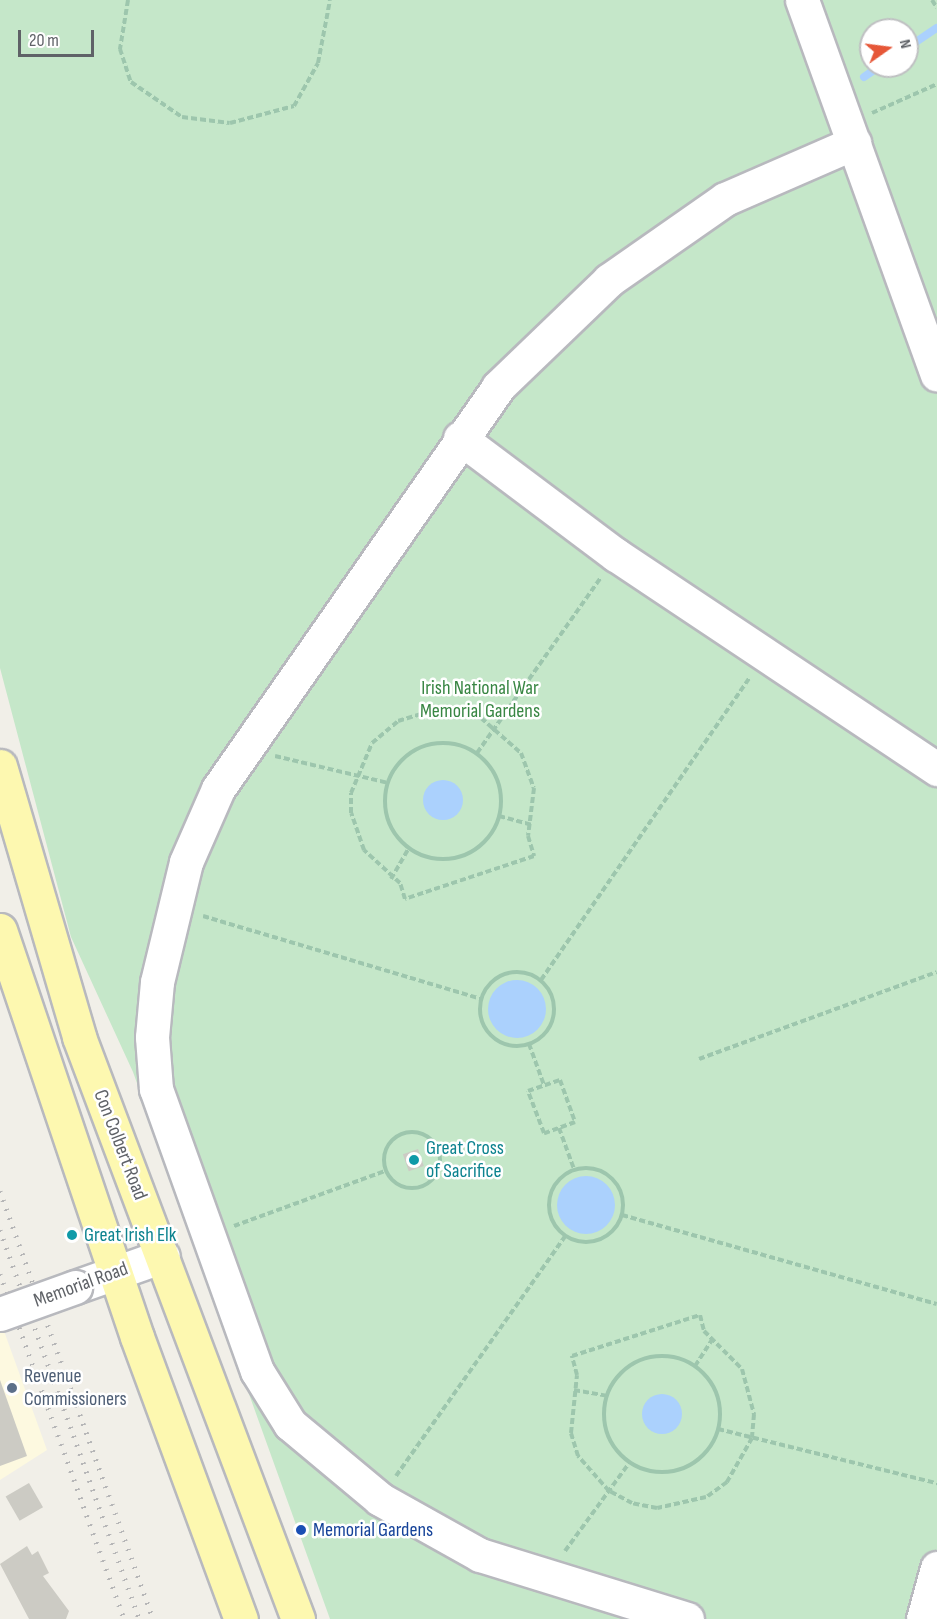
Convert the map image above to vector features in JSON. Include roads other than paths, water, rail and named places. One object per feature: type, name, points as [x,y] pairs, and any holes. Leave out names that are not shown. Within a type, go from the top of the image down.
[{"type":"main road","name":"Con Colbert Road","points":[[0,766],[79,1037],[298,1619]]},
{"type":"main road","points":[[0,930],[115,1273],[241,1619]]},
{"type":"street","points":[[802,0],[937,374]]},
{"type":"street","points":[[687,1619],[545,1579],[480,1555],[380,1499],[290,1424],[257,1371],[206,1236],[156,1089],[153,1026],[172,907],[202,821],[242,750],[498,387],[609,280],[725,199],[851,134]]},
{"type":"street","points":[[460,438],[616,555],[768,652],[937,769]]},
{"type":"street","name":"Memorial Road","points":[[0,1314],[163,1256]]},
{"type":"street","points":[[922,1619],[937,1568]]},
{"type":"water","points":[[443,780],[457,786],[463,800],[457,814],[443,820],[429,814],[423,800],[429,786]]},
{"type":"water","points":[[511,980],[523,980],[538,988],[546,1003],[546,1015],[538,1030],[523,1038],[511,1038],[496,1030],[488,1015],[488,1003],[496,988]]},
{"type":"water","points":[[580,1176],[592,1176],[607,1184],[615,1199],[615,1211],[607,1226],[592,1234],[580,1234],[565,1226],[557,1211],[557,1199],[565,1184]]},
{"type":"water","points":[[662,1394],[676,1400],[682,1414],[676,1428],[662,1434],[648,1428],[642,1414],[648,1400]]},
{"type":"waterway","points":[[919,40],[937,28]]},
{"type":"railway","points":[[0,1191],[153,1619]]},
{"type":"railway","points":[[0,1230],[139,1619]]},
{"type":"railway","points":[[0,1274],[124,1619]]},
{"type":"place","name":"Great Cross of Sacrifice","points":[[414,1160]]},
{"type":"place","name":"Great Irish Elk","points":[[72,1235]]},
{"type":"place","name":"Revenue Commissioners","points":[[12,1388]]},
{"type":"place","name":"Memorial Gardens","points":[[301,1530]]},
{"type":"park label","name":"Irish National War Memorial Gardens","points":[[480,700]]}]
